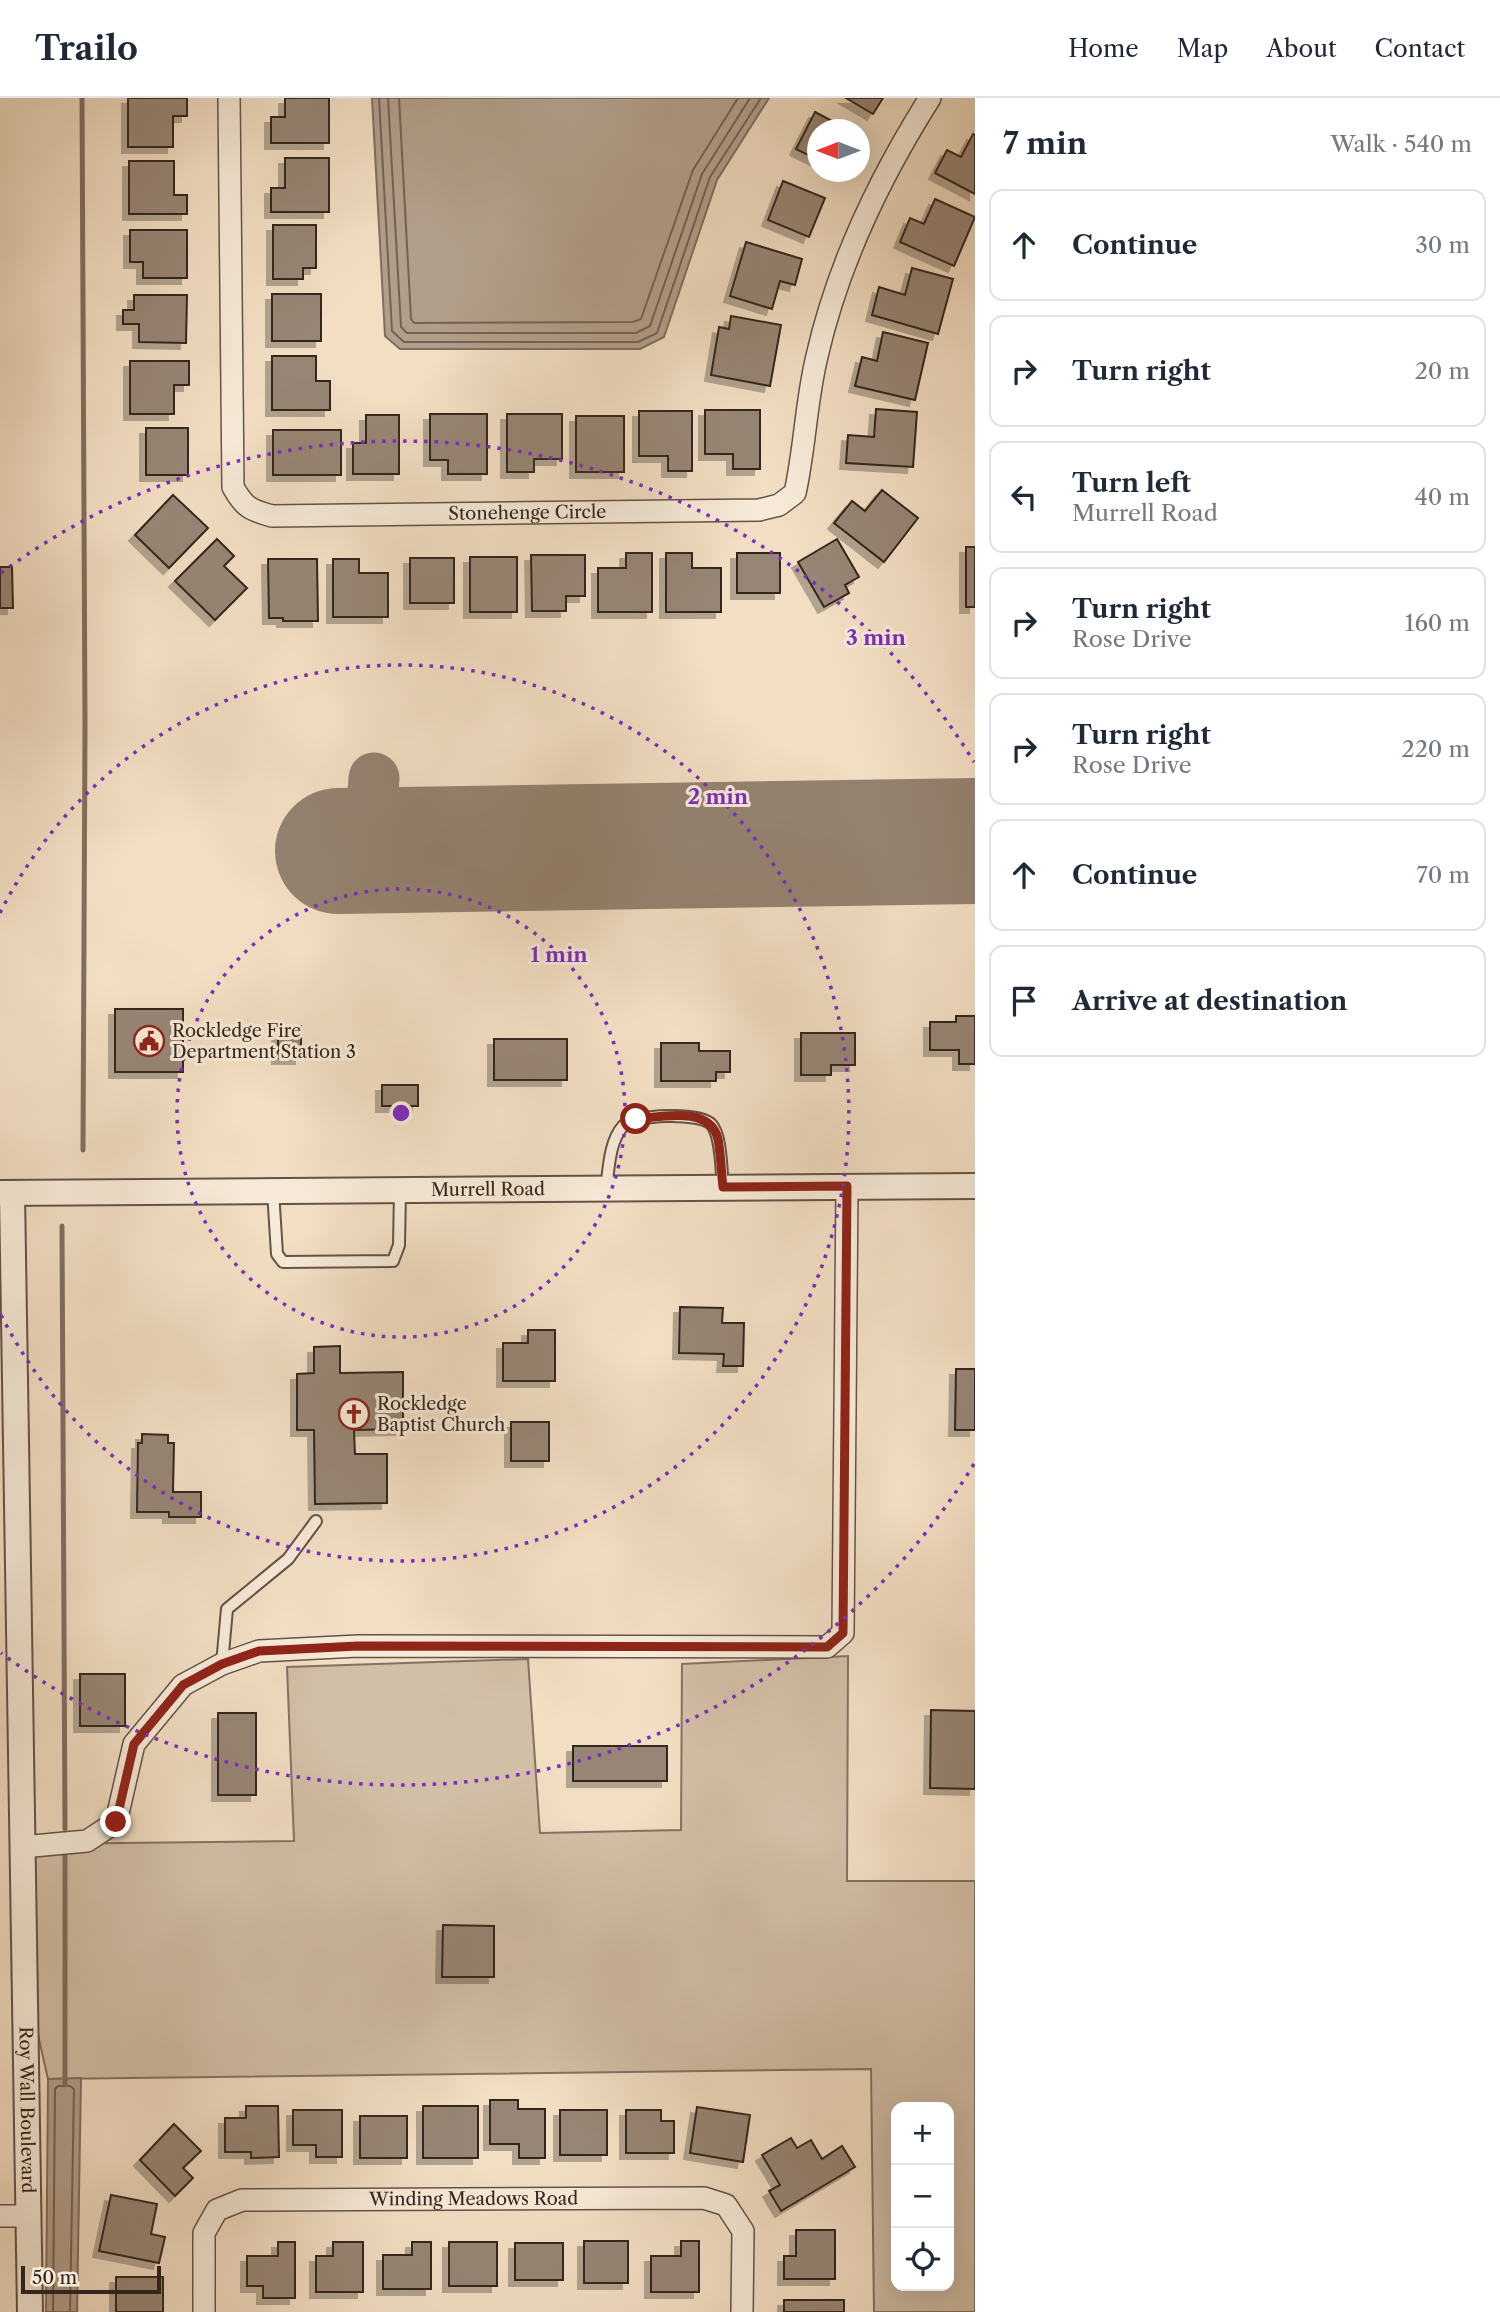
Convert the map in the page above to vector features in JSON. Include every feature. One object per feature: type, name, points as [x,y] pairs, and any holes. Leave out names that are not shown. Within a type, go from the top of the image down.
[{"type":"street","name":"Stonehenge Circle","points":[[229,98],[233,487],[242,503],[254,511],[272,516],[759,510],[779,505],[795,493],[816,357],[852,245],[895,156],[930,98]]},
{"type":"street","points":[[23,1847],[87,1841],[116,1822],[134,1744],[183,1685],[222,1664],[259,1651],[358,1646],[827,1647],[843,1633],[847,1186]]},
{"type":"street","name":"Murrell Road","points":[[6,1193],[975,1186]]},
{"type":"street","name":"Roy Wall Boulevard","points":[[6,1193],[23,1847],[30,2312]]},
{"type":"street","name":"Winding Meadows Road","points":[[204,2312],[204,2233],[217,2210],[242,2200],[704,2198],[726,2205],[743,2231],[742,2312]]},
{"type":"street","points":[[0,2217],[29,2216]]},
{"type":"lane","points":[[606,1188],[610,1158],[624,1125],[636,1119],[682,1116],[702,1119],[712,1125],[718,1137],[723,1187]]},
{"type":"lane","points":[[273,1191],[277,1254],[283,1262],[393,1261],[399,1245],[400,1190]]},
{"type":"lane","points":[[222,1664],[227,1609],[288,1559],[316,1521]]},
{"type":"shaded area","points":[[848,1656],[847,1881],[975,1881],[975,2312],[874,2312],[871,2069],[48,2079],[36,2026],[33,1844],[294,1841],[287,1667],[528,1659],[540,1833],[681,1830],[682,1664]]},
{"type":"water","points":[[372,98],[769,98],[717,180],[664,337],[640,349],[400,349],[385,336]]},
{"type":"water","points":[[81,2078],[77,2312],[46,2312],[48,2079]]},
{"type":"building","points":[[128,98],[187,98],[187,116],[173,116],[173,147],[128,147]]},
{"type":"building","points":[[285,98],[329,98],[329,143],[271,143],[271,117],[285,117]]},
{"type":"building","points":[[846,98],[883,98],[873,114]]},
{"type":"building","points":[[815,112],[828,119],[811,119]]},
{"type":"building","points":[[807,128],[807,154],[796,149]]},
{"type":"building","points":[[973,134],[975,194],[935,173],[947,150],[961,157]]},
{"type":"building","points":[[285,158],[329,158],[329,212],[271,212],[271,188],[285,188]]},
{"type":"building","points":[[129,161],[174,161],[174,195],[187,195],[187,214],[129,214]]},
{"type":"building","points":[[783,181],[825,198],[809,237],[768,220]]},
{"type":"building","points":[[935,199],[975,217],[954,266],[900,242],[910,218],[924,224]]},
{"type":"building","points":[[273,225],[316,225],[316,268],[303,268],[303,279],[273,279]]},
{"type":"building","points":[[130,230],[187,230],[187,278],[143,278],[143,262],[130,262]]},
{"type":"building","points":[[746,242],[802,259],[795,285],[780,281],[772,309],[730,296]]},
{"type":"building","points":[[912,268],[953,279],[938,334],[872,315],[879,287],[905,295]]},
{"type":"building","points":[[272,294],[321,294],[321,341],[272,341]]},
{"type":"building","points":[[134,295],[187,295],[186,343],[139,342],[139,324],[123,324],[123,310],[134,310]]},
{"type":"building","points":[[731,316],[781,325],[770,386],[711,375],[719,327],[729,329]]},
{"type":"building","points":[[883,332],[928,343],[915,400],[855,386],[862,357],[877,361]]},
{"type":"building","points":[[272,356],[316,356],[316,381],[330,381],[330,410],[272,410]]},
{"type":"building","points":[[130,361],[189,361],[189,385],[174,385],[174,414],[130,414]]},
{"type":"building","points":[[876,409],[917,412],[913,467],[846,463],[848,435],[874,437]]},
{"type":"building","points":[[705,410],[760,410],[760,469],[733,469],[733,454],[705,454]]},
{"type":"building","points":[[639,411],[692,411],[692,471],[668,471],[668,456],[639,456]]},
{"type":"building","points":[[430,414],[487,414],[487,474],[448,474],[448,460],[430,460]]},
{"type":"building","points":[[507,414],[562,414],[562,459],[534,459],[534,472],[507,472]]},
{"type":"building","points":[[366,415],[399,415],[399,474],[353,474],[353,443],[366,443]]},
{"type":"building","points":[[576,416],[624,416],[624,472],[576,472]]},
{"type":"building","points":[[146,428],[188,428],[188,475],[146,475]]},
{"type":"building","points":[[273,430],[341,430],[341,475],[273,475]]},
{"type":"building","points":[[882,490],[918,518],[884,562],[834,523],[852,501],[865,511]]},
{"type":"building","points":[[173,495],[208,528],[169,568],[135,535]]},
{"type":"building","points":[[217,539],[234,556],[224,566],[247,588],[215,620],[175,581]]},
{"type":"building","points":[[837,539],[859,577],[845,585],[849,593],[824,607],[798,562]]},
{"type":"building","points":[[966,547],[975,547],[975,607],[966,607]]},
{"type":"building","points":[[626,553],[652,553],[652,612],[598,612],[598,568],[626,568]]},
{"type":"building","points":[[666,553],[692,553],[692,568],[721,568],[721,612],[666,612]]},
{"type":"building","points":[[737,553],[780,553],[780,593],[737,593]]},
{"type":"building","points":[[531,555],[585,555],[585,596],[566,596],[566,611],[532,611]]},
{"type":"building","points":[[470,557],[517,557],[517,612],[470,612]]},
{"type":"building","points":[[410,558],[454,558],[454,603],[410,603]]},
{"type":"building","points":[[268,559],[317,559],[318,621],[283,621],[283,618],[269,618]]},
{"type":"building","points":[[333,559],[359,559],[359,573],[388,573],[388,617],[333,617]]},
{"type":"building","points":[[0,567],[12,567],[13,608],[0,608]]},
{"type":"building","name":"Rockledge Fire Department Station 3","points":[[115,1009],[183,1009],[183,1072],[115,1072]]},
{"type":"building","points":[[956,1016],[975,1016],[975,1064],[959,1064],[959,1050],[930,1050],[930,1022],[956,1022]]},
{"type":"building","points":[[278,1026],[301,1026],[301,1058],[278,1058]]},
{"type":"building","points":[[801,1033],[855,1033],[855,1065],[831,1065],[831,1075],[801,1075]]},
{"type":"building","points":[[494,1039],[567,1039],[567,1080],[494,1080]]},
{"type":"building","points":[[661,1043],[699,1043],[699,1051],[730,1051],[730,1072],[716,1072],[716,1081],[661,1081]]},
{"type":"building","points":[[382,1085],[418,1085],[418,1106],[382,1106]]},
{"type":"building","points":[[680,1307],[723,1308],[722,1323],[744,1323],[743,1366],[723,1366],[724,1354],[679,1353]]},
{"type":"building","points":[[528,1330],[555,1330],[555,1381],[503,1381],[503,1343],[528,1343]]},
{"type":"building","points":[[340,1346],[340,1373],[403,1372],[403,1429],[354,1430],[355,1454],[387,1454],[387,1503],[315,1504],[314,1430],[297,1430],[297,1374],[314,1373],[314,1347]]},
{"type":"building","points":[[956,1369],[975,1369],[975,1430],[955,1430]]},
{"type":"building","points":[[511,1422],[549,1422],[549,1461],[511,1461]]},
{"type":"building","points":[[142,1434],[168,1435],[168,1443],[174,1443],[173,1492],[201,1492],[201,1517],[169,1517],[169,1512],[137,1512],[138,1443],[142,1443]]},
{"type":"building","points":[[80,1674],[125,1674],[125,1726],[80,1726]]},
{"type":"building","points":[[931,1710],[975,1711],[975,1789],[930,1788]]},
{"type":"building","points":[[218,1713],[256,1713],[256,1795],[218,1795]]},
{"type":"building","points":[[573,1746],[667,1746],[667,1781],[573,1781]]},
{"type":"building","points":[[443,1925],[494,1926],[494,1977],[442,1977]]},
{"type":"building","points":[[490,2100],[518,2100],[518,2109],[545,2109],[545,2158],[519,2158],[519,2144],[490,2144]]},
{"type":"building","points":[[246,2106],[278,2106],[279,2157],[251,2158],[251,2152],[225,2152],[225,2118],[246,2118]]},
{"type":"building","points":[[423,2106],[478,2106],[478,2158],[423,2158]]},
{"type":"building","points":[[697,2107],[750,2115],[743,2162],[690,2153]]},
{"type":"building","points":[[293,2110],[342,2110],[342,2157],[316,2157],[316,2145],[293,2145]]},
{"type":"building","points":[[560,2110],[607,2110],[607,2155],[560,2155]]},
{"type":"building","points":[[626,2110],[661,2110],[661,2121],[674,2121],[674,2153],[626,2153]]},
{"type":"building","points":[[360,2116],[407,2116],[407,2158],[360,2158]]},
{"type":"building","points":[[174,2124],[201,2151],[183,2168],[193,2178],[175,2196],[140,2160]]},
{"type":"building","points":[[791,2138],[797,2148],[811,2140],[822,2159],[842,2146],[855,2167],[781,2211],[769,2191],[780,2185],[762,2155]]},
{"type":"building","points":[[111,2195],[157,2204],[151,2234],[165,2237],[159,2263],[99,2251]]},
{"type":"building","points":[[796,2230],[835,2230],[835,2279],[784,2279],[784,2256],[796,2256]]},
{"type":"building","points":[[584,2241],[628,2241],[628,2283],[584,2283]]},
{"type":"building","points":[[681,2241],[699,2241],[699,2292],[651,2292],[651,2256],[681,2256]]},
{"type":"building","points":[[278,2242],[295,2242],[295,2298],[263,2298],[263,2286],[247,2286],[247,2256],[278,2256]]},
{"type":"building","points":[[333,2242],[363,2242],[363,2292],[316,2292],[316,2256],[333,2256]]},
{"type":"building","points":[[412,2242],[431,2242],[431,2289],[383,2289],[383,2255],[412,2255]]},
{"type":"building","points":[[449,2242],[497,2242],[497,2286],[449,2286]]},
{"type":"building","points":[[515,2243],[563,2243],[563,2280],[515,2280]]},
{"type":"building","points":[[116,2277],[163,2277],[163,2312],[116,2312]]},
{"type":"building","points":[[784,2300],[844,2300],[844,2312],[784,2312]]},
{"type":"waterway","points":[[82,98],[85,725],[83,1150]]},
{"type":"waterway","points":[[62,1226],[65,1829]]},
{"type":"waterway","points":[[65,1856],[65,2085]]},
{"type":"taxiway","points":[[369,850],[374,778]]},
{"type":"runway","points":[[338,851],[975,841]]},
{"type":"place","name":"Rockledge Fire Department Station 3","points":[[149,1041]]},
{"type":"place","name":"Rockledge Baptist Church","points":[[354,1414]]},
{"type":"route","points":[[116,1822],[134,1744],[183,1685],[222,1664],[259,1651],[358,1646],[827,1647],[843,1633],[847,1186],[723,1187],[718,1137],[712,1125],[702,1119],[682,1116],[636,1119]]}]
